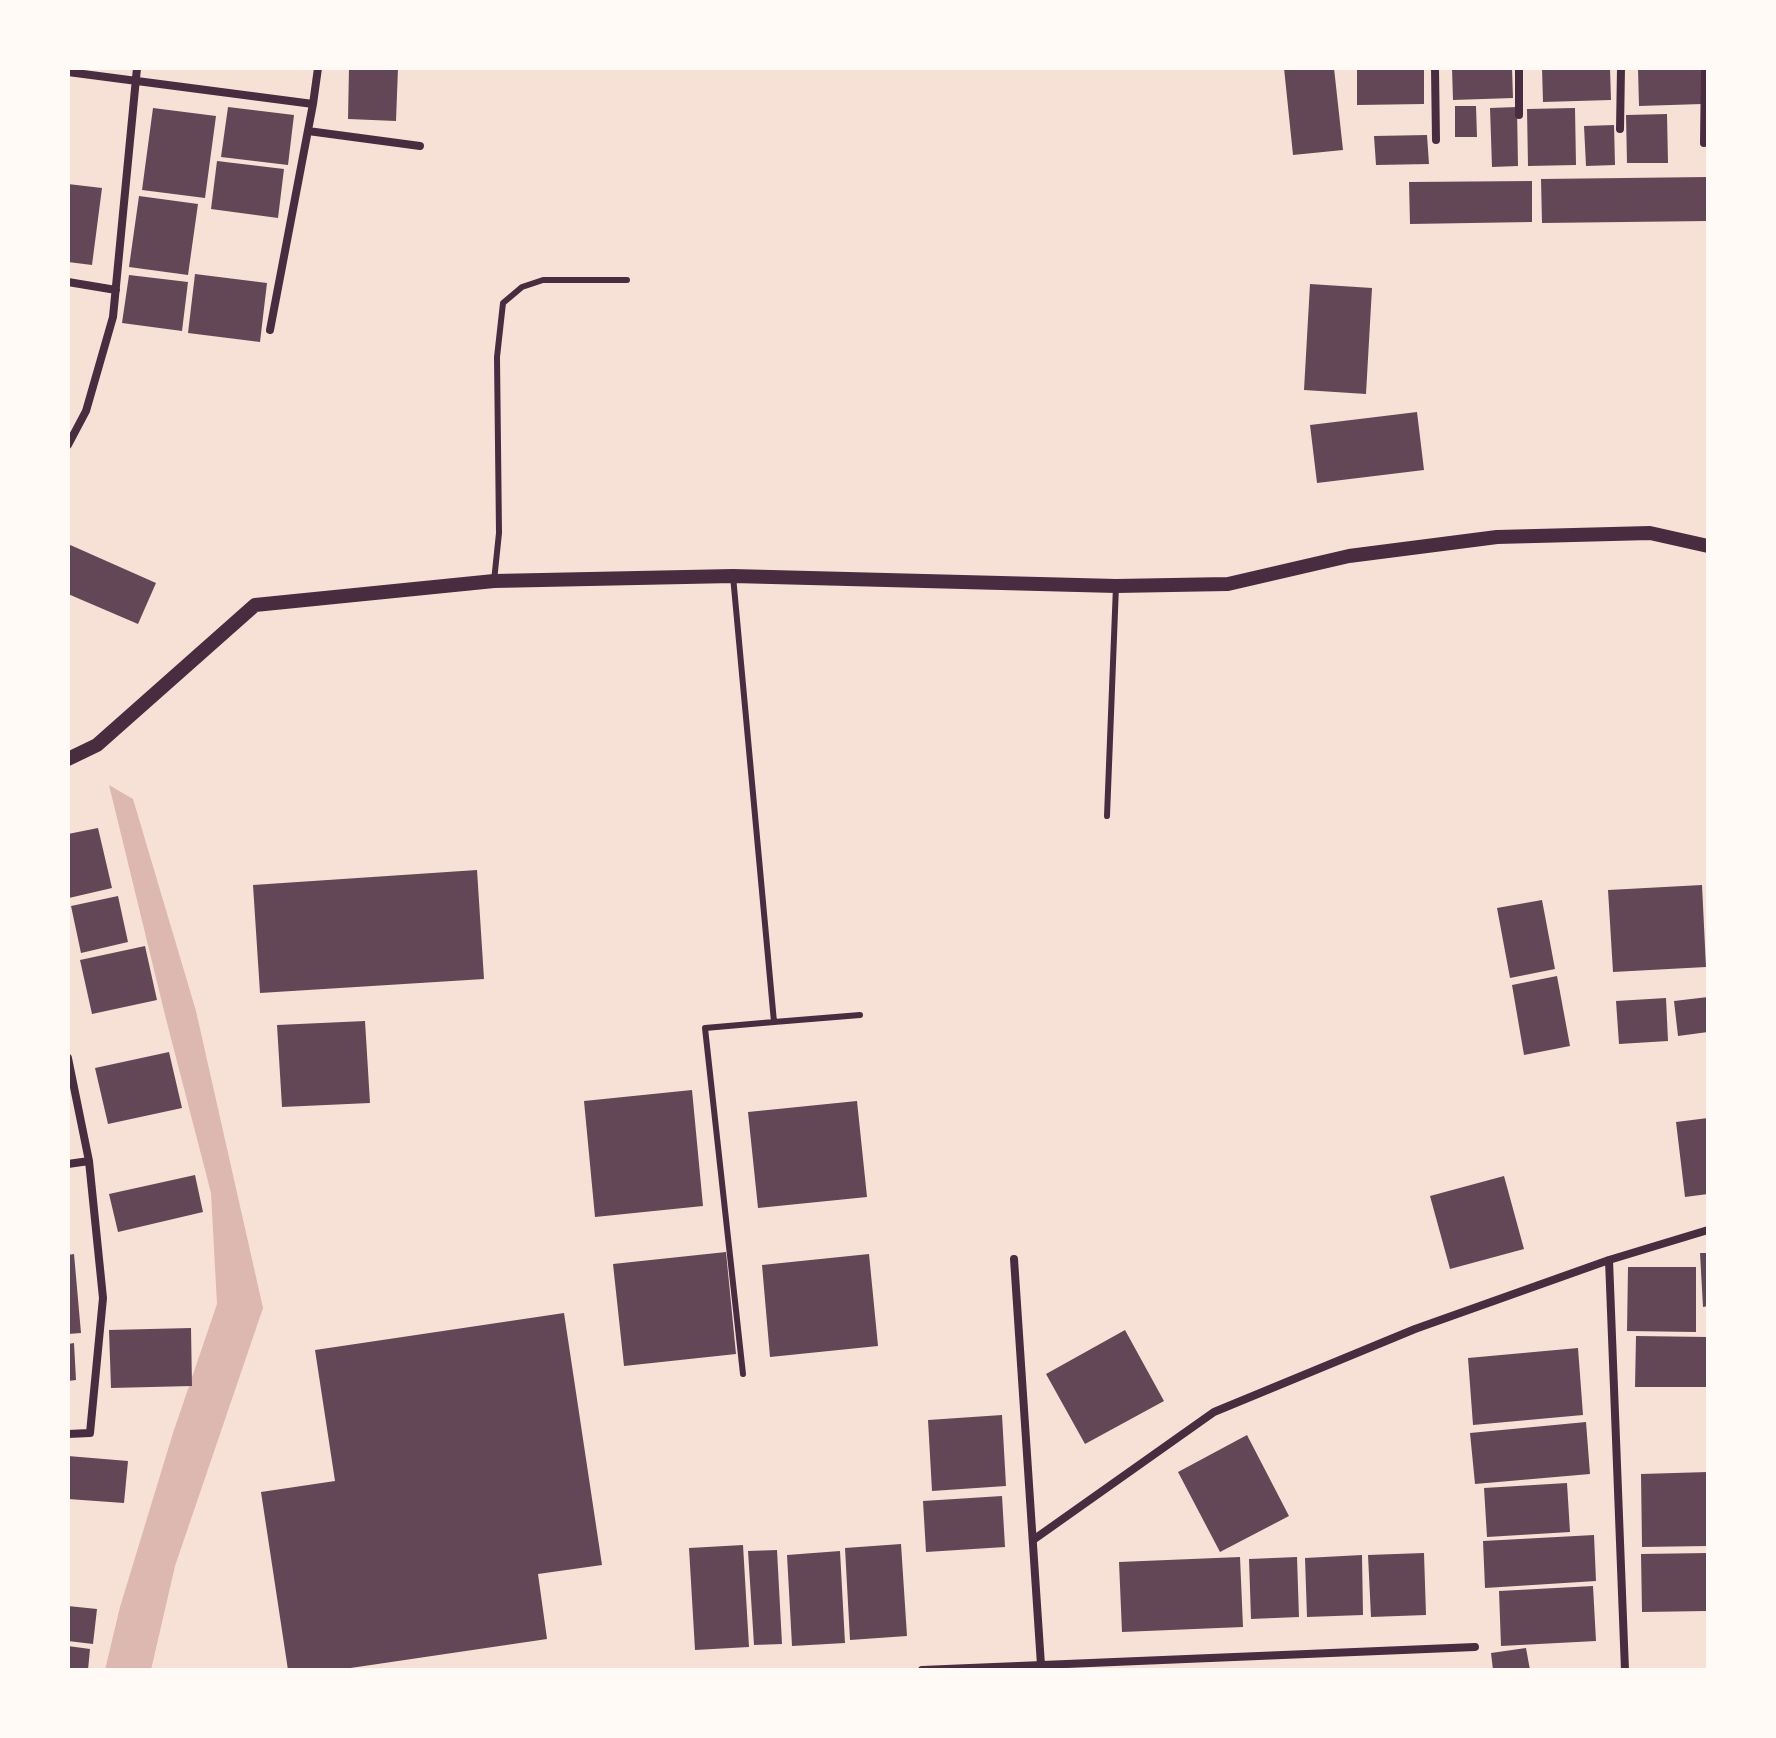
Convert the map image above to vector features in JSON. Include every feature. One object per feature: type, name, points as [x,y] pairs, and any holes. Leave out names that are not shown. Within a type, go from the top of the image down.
[{"type":"street","points":[[68,445],[86,411],[113,317],[137,68]]},
{"type":"street","points":[[270,330],[318,68]]},
{"type":"street","points":[[1435,68],[1436,140]]},
{"type":"street","points":[[1519,68],[1519,115]]},
{"type":"street","points":[[1620,129],[1621,68]]},
{"type":"street","points":[[1704,143],[1705,68]]},
{"type":"street","points":[[68,72],[313,104]]},
{"type":"street","points":[[308,131],[420,146]]},
{"type":"street","points":[[68,282],[116,290]]},
{"type":"street","points":[[68,759],[97,745],[255,605],[494,581],[733,576],[1116,586],[1228,584],[1349,556],[1497,537],[1650,533],[1708,546]]},
{"type":"street","points":[[68,1058],[89,1161],[103,1298],[90,1433],[68,1434]]},
{"type":"street","points":[[68,1164],[89,1161]]},
{"type":"street","points":[[1033,1540],[1214,1412],[1415,1329],[1609,1260],[1708,1230]]},
{"type":"street","points":[[1014,1259],[1041,1665]]},
{"type":"street","points":[[1609,1260],[1625,1670]]},
{"type":"street","points":[[922,1670],[1475,1647]]},
{"type":"lane","points":[[494,581],[499,533],[497,357],[503,303],[522,287],[543,280],[627,280]]},
{"type":"lane","points":[[733,576],[774,1022]]},
{"type":"lane","points":[[1107,816],[1116,586]]},
{"type":"lane","points":[[743,1374],[705,1028],[860,1015]]},
{"type":"shaded area","points":[[109,785],[133,799],[196,1011],[263,1308],[175,1566],[151,1670],[105,1670],[120,1607],[173,1433],[217,1304],[211,1193]]},
{"type":"building","points":[[349,68],[398,68],[396,121],[348,119]]},
{"type":"building","points":[[1284,68],[1334,68],[1343,150],[1293,155]]},
{"type":"building","points":[[1357,68],[1424,68],[1424,104],[1357,105]]},
{"type":"building","points":[[1452,68],[1512,68],[1513,98],[1453,100]]},
{"type":"building","points":[[1542,68],[1610,68],[1611,100],[1543,102]]},
{"type":"building","points":[[1638,68],[1701,68],[1702,104],[1639,106]]},
{"type":"building","points":[[1455,106],[1476,106],[1477,137],[1455,137]]},
{"type":"building","points":[[228,107],[294,115],[288,165],[221,157]]},
{"type":"building","points":[[1517,107],[1518,166],[1492,167],[1490,108]]},
{"type":"building","points":[[153,108],[216,116],[205,198],[142,190]]},
{"type":"building","points":[[1575,108],[1576,165],[1528,166],[1527,109]]},
{"type":"building","points":[[1667,114],[1668,163],[1627,163],[1626,115]]},
{"type":"building","points":[[1614,125],[1615,165],[1586,166],[1584,126]]},
{"type":"building","points":[[1427,135],[1429,164],[1376,165],[1374,136]]},
{"type":"building","points":[[217,161],[284,169],[278,218],[211,209]]},
{"type":"building","points":[[1708,177],[1708,221],[1542,223],[1541,179]]},
{"type":"building","points":[[1532,181],[1532,222],[1410,224],[1409,182]]},
{"type":"building","points":[[68,184],[102,188],[92,265],[68,262]]},
{"type":"building","points":[[139,196],[198,204],[188,275],[129,267]]},
{"type":"building","points":[[195,274],[267,283],[260,342],[188,333]]},
{"type":"building","points":[[129,275],[188,282],[182,331],[122,323]]},
{"type":"building","points":[[1310,284],[1372,288],[1366,394],[1304,390]]},
{"type":"building","points":[[1417,412],[1424,470],[1317,483],[1310,425]]},
{"type":"building","points":[[68,544],[156,583],[138,624],[68,594]]},
{"type":"building","points":[[98,828],[112,888],[69,898],[68,834]]},
{"type":"building","points":[[477,870],[484,979],[260,993],[253,885]]},
{"type":"building","points":[[1702,885],[1706,967],[1613,972],[1608,890]]},
{"type":"building","points":[[118,896],[128,942],[81,953],[71,906]]},
{"type":"building","points":[[1542,900],[1555,969],[1510,978],[1497,908]]},
{"type":"building","points":[[145,946],[157,1000],[92,1014],[80,960]]},
{"type":"building","points":[[1557,976],[1570,1046],[1524,1055],[1512,985]]},
{"type":"building","points":[[1708,997],[1708,1032],[1678,1036],[1674,1001]]},
{"type":"building","points":[[1666,998],[1668,1041],[1619,1044],[1616,1001]]},
{"type":"building","points":[[365,1021],[370,1103],[282,1107],[277,1025]]},
{"type":"building","points":[[169,1052],[182,1108],[108,1124],[95,1068]]},
{"type":"building","points":[[692,1090],[703,1206],[595,1217],[584,1101]]},
{"type":"building","points":[[857,1101],[867,1197],[758,1208],[748,1112]]},
{"type":"building","points":[[1708,1118],[1708,1194],[1685,1197],[1676,1122]]},
{"type":"building","points":[[195,1175],[203,1212],[118,1232],[109,1194]]},
{"type":"building","points":[[1504,1176],[1524,1249],[1450,1269],[1430,1196]]},
{"type":"building","points":[[726,1252],[736,1354],[624,1366],[613,1264]]},
{"type":"building","points":[[1700,1253],[1708,1253],[1708,1306],[1703,1307]]},
{"type":"building","points":[[74,1254],[81,1333],[68,1334],[68,1255]]},
{"type":"building","points":[[869,1254],[878,1346],[770,1357],[762,1265]]},
{"type":"building","points":[[1628,1267],[1696,1267],[1696,1332],[1627,1331]]},
{"type":"building","points":[[564,1313],[602,1565],[538,1574],[547,1639],[337,1670],[288,1670],[261,1492],[335,1481],[315,1350]]},
{"type":"building","points":[[191,1328],[192,1386],[111,1388],[109,1330]]},
{"type":"building","points":[[1125,1330],[1164,1401],[1085,1444],[1046,1374]]},
{"type":"building","points":[[1636,1336],[1708,1337],[1708,1387],[1635,1387]]},
{"type":"building","points":[[74,1343],[76,1380],[68,1381],[68,1344]]},
{"type":"building","points":[[1578,1348],[1583,1415],[1473,1425],[1468,1358]]},
{"type":"building","points":[[1002,1415],[1006,1486],[932,1491],[928,1420]]},
{"type":"building","points":[[1586,1422],[1590,1474],[1475,1484],[1470,1433]]},
{"type":"building","points":[[1247,1435],[1289,1516],[1220,1552],[1178,1472]]},
{"type":"building","points":[[68,1456],[128,1461],[124,1503],[68,1499]]},
{"type":"building","points":[[1708,1472],[1708,1546],[1642,1547],[1641,1474]]},
{"type":"building","points":[[1567,1483],[1570,1532],[1487,1537],[1484,1488]]},
{"type":"building","points":[[1002,1496],[1005,1547],[926,1552],[923,1501]]},
{"type":"building","points":[[1594,1535],[1596,1581],[1485,1588],[1483,1541]]},
{"type":"building","points":[[901,1544],[907,1636],[850,1640],[845,1548]]},
{"type":"building","points":[[743,1545],[749,1647],[695,1650],[689,1548]]},
{"type":"building","points":[[777,1550],[782,1644],[754,1645],[748,1551]]},
{"type":"building","points":[[840,1551],[845,1643],[792,1646],[787,1555]]},
{"type":"building","points":[[1424,1553],[1426,1615],[1371,1617],[1368,1555]]},
{"type":"building","points":[[1708,1553],[1708,1611],[1642,1612],[1641,1554]]},
{"type":"building","points":[[1362,1555],[1363,1615],[1307,1617],[1305,1558]]},
{"type":"building","points":[[1240,1557],[1243,1627],[1122,1632],[1119,1562]]},
{"type":"building","points":[[1297,1557],[1299,1617],[1251,1619],[1249,1559]]},
{"type":"building","points":[[1593,1586],[1596,1641],[1501,1646],[1499,1591]]},
{"type":"building","points":[[68,1606],[97,1609],[93,1644],[68,1641]]},
{"type":"building","points":[[68,1646],[90,1649],[88,1670],[68,1670]]},
{"type":"building","points":[[1526,1648],[1530,1670],[1493,1670],[1491,1653]]}]
